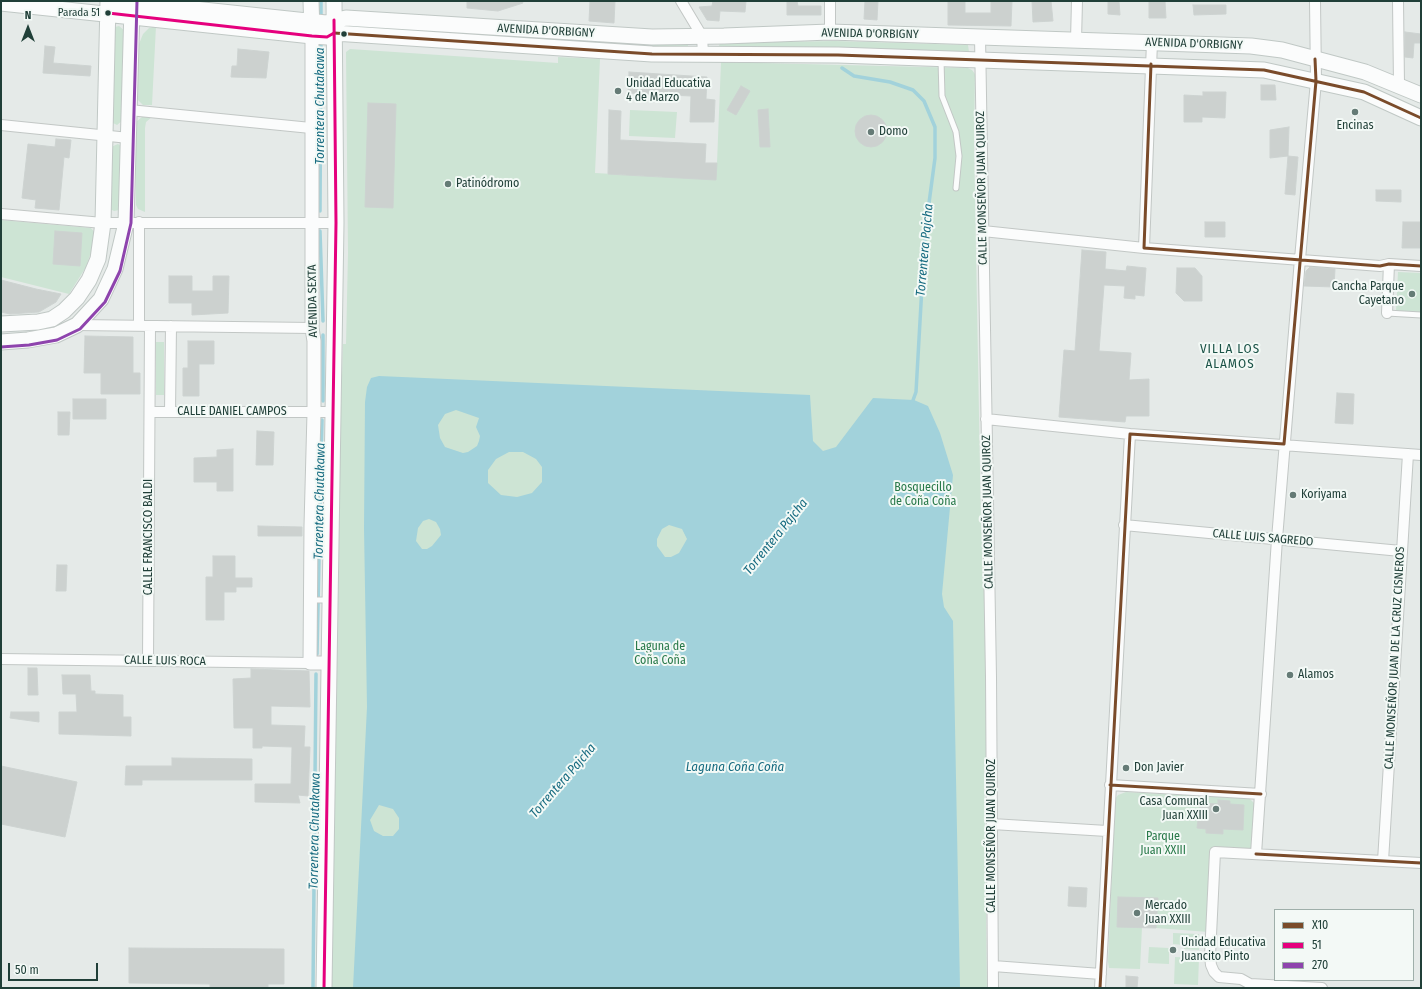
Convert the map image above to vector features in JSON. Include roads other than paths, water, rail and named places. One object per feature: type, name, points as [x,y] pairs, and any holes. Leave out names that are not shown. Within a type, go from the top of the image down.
[{"type":"main road","name":"AVENIDA SEXTA","points":[[311,1],[321,29],[323,412],[319,600],[328,663],[324,988]]},
{"type":"main road","name":"AVENIDA SEXTA","points":[[321,29],[334,1]]},
{"type":"main road","points":[[1,3],[108,7],[129,5],[207,6],[321,29]]},
{"type":"main road","points":[[129,5],[208,26],[321,29]]},
{"type":"main road","points":[[1,342],[28,340],[56,335],[77,324],[101,299],[109,284],[132,223],[129,138],[129,5]]},
{"type":"main road","points":[[1,324],[22,324],[52,318],[64,311],[78,298],[89,280],[98,259],[103,223],[108,7]]},
{"type":"main road","name":"AVENIDA D'ORBIGNY","points":[[321,29],[346,18],[652,37],[830,32],[1251,46],[1282,50],[1365,72],[1421,95]]},
{"type":"main road","name":"AVENIDA D'ORBIGNY","points":[[321,29],[652,54],[838,55],[1151,64],[1264,70],[1364,92],[1421,118]]},
{"type":"street","points":[[681,1],[702,36],[703,54]]},
{"type":"street","points":[[830,1],[830,32]]},
{"type":"street","points":[[1076,40],[1077,1]]},
{"type":"street","points":[[1256,854],[1284,444],[1316,81],[1315,1]]},
{"type":"street","points":[[1398,1],[1399,85]]},
{"type":"street","points":[[207,6],[208,26]]},
{"type":"street","name":"AVENIDA SEXTA","points":[[321,29],[311,128],[322,223],[312,328],[323,412]]},
{"type":"street","name":"CALLE MONSEÑOR JUAN QUIROZ","points":[[980,37],[992,824],[993,988]]},
{"type":"street","points":[[1144,248],[1152,42]]},
{"type":"street","points":[[129,110],[311,128]]},
{"type":"street","points":[[1,125],[129,138]]},
{"type":"street","points":[[1,214],[103,223],[322,223]]},
{"type":"street","name":"CALLE FRANCISCO BALDI","points":[[132,223],[144,326],[150,412],[148,661]]},
{"type":"street","points":[[983,231],[1144,248],[1380,266],[1389,264],[1421,266]]},
{"type":"street","points":[[1387,313],[1389,264]]},
{"type":"street","points":[[77,324],[312,328]]},
{"type":"street","points":[[170,412],[171,326]]},
{"type":"street","name":"CALLE DANIEL CAMPOS","points":[[150,412],[323,412]]},
{"type":"street","points":[[986,419],[1130,434],[1421,455]]},
{"type":"street","points":[[1100,988],[1107,831],[1130,434]]},
{"type":"street","name":"CALLE MONSEÑOR JUAN DE LA CRUZ CISNEROS","points":[[1383,861],[1408,454]]},
{"type":"street","name":"CALLE LUIS SAGREDO","points":[[1124,525],[1401,551]]},
{"type":"street","name":"AVENIDA SEXTA","points":[[310,662],[319,600]]},
{"type":"street","name":"CALLE LUIS ROCA","points":[[1,659],[328,663]]},
{"type":"street","points":[[1110,785],[1261,794]]},
{"type":"street","points":[[992,824],[1107,831]]},
{"type":"street","points":[[1322,988],[1250,986],[1241,979],[1219,977],[1214,972],[1211,965],[1210,956],[1215,852],[1421,863]]},
{"type":"street","points":[[993,966],[1101,974]]},
{"type":"lane","points":[[942,59],[942,96],[956,132],[958,156],[956,188]]},
{"type":"lane","points":[[1387,313],[1421,315]]},
{"type":"water","name":"Laguna Coña Coña","points":[[379,376],[810,395],[813,441],[823,451],[836,447],[873,398],[914,400],[928,406],[940,433],[953,475],[942,594],[944,607],[953,621],[960,988],[353,988],[367,707],[364,528],[365,402],[367,387],[371,378]],"holes":[[[456,410],[479,418],[476,427],[480,436],[477,446],[468,452],[463,453],[445,447],[440,438],[438,425],[445,414]],[[509,452],[523,452],[536,459],[542,467],[542,482],[532,493],[517,497],[501,495],[488,483],[488,470],[496,459]],[[429,519],[436,522],[440,529],[441,535],[432,546],[427,549],[422,549],[416,541],[418,528],[423,521]],[[669,525],[682,529],[687,539],[679,553],[671,557],[665,557],[657,546],[657,539],[662,529]],[[379,805],[393,809],[399,818],[399,829],[393,836],[383,836],[374,831],[370,820]]]},
{"type":"waterway","name":"Torrentera Chutakawa","points":[[321,1],[321,18]]},
{"type":"waterway","name":"Torrentera Chutakawa","points":[[320,211],[321,40]]},
{"type":"waterway","name":"Torrentera Pajcha","points":[[842,68],[854,76],[890,82],[913,90],[924,101],[935,127],[935,158],[925,233],[916,392],[912,403]]},
{"type":"waterway","name":"Torrentera Chutakawa","points":[[320,231],[323,321]]},
{"type":"waterway","name":"Torrentera Chutakawa","points":[[323,335],[323,401]]},
{"type":"waterway","name":"Torrentera Chutakawa","points":[[317,654],[322,420]]},
{"type":"waterway","name":"Torrentera Chutakawa","points":[[313,988],[316,674]]},
{"type":"place","name":"Parada 51","points":[[108,13]]},
{"type":"place","name":"Unidad Educativa 4 de Marzo","points":[[618,91]]},
{"type":"place","name":"Encinas","points":[[1355,112]]},
{"type":"place","name":"Domo","points":[[871,132]]},
{"type":"place","name":"Patinódromo","points":[[448,184]]},
{"type":"place","name":"Cancha Parque Cayetano","points":[[1412,294]]},
{"type":"place","name":"Koriyama","points":[[1293,495]]},
{"type":"place","name":"Alamos","points":[[1290,675]]},
{"type":"place","name":"Don Javier","points":[[1126,768]]},
{"type":"place","name":"Casa Comunal Juan XXIII","points":[[1216,809]]},
{"type":"place","name":"Mercado Juan XXIII","points":[[1137,913]]},
{"type":"place","name":"Unidad Educativa Juancito Pinto","points":[[1173,950]]},
{"type":"district","name":"VILLA LOS ALAMOS","points":[[1230,356]]},
{"type":"park label","name":"Bosquecillo de Coña Coña","points":[[923,495]]},
{"type":"park label","name":"Laguna de Coña Coña","points":[[660,654]]},
{"type":"park label","name":"Parque Juan XXIII","points":[[1163,844]]}]
